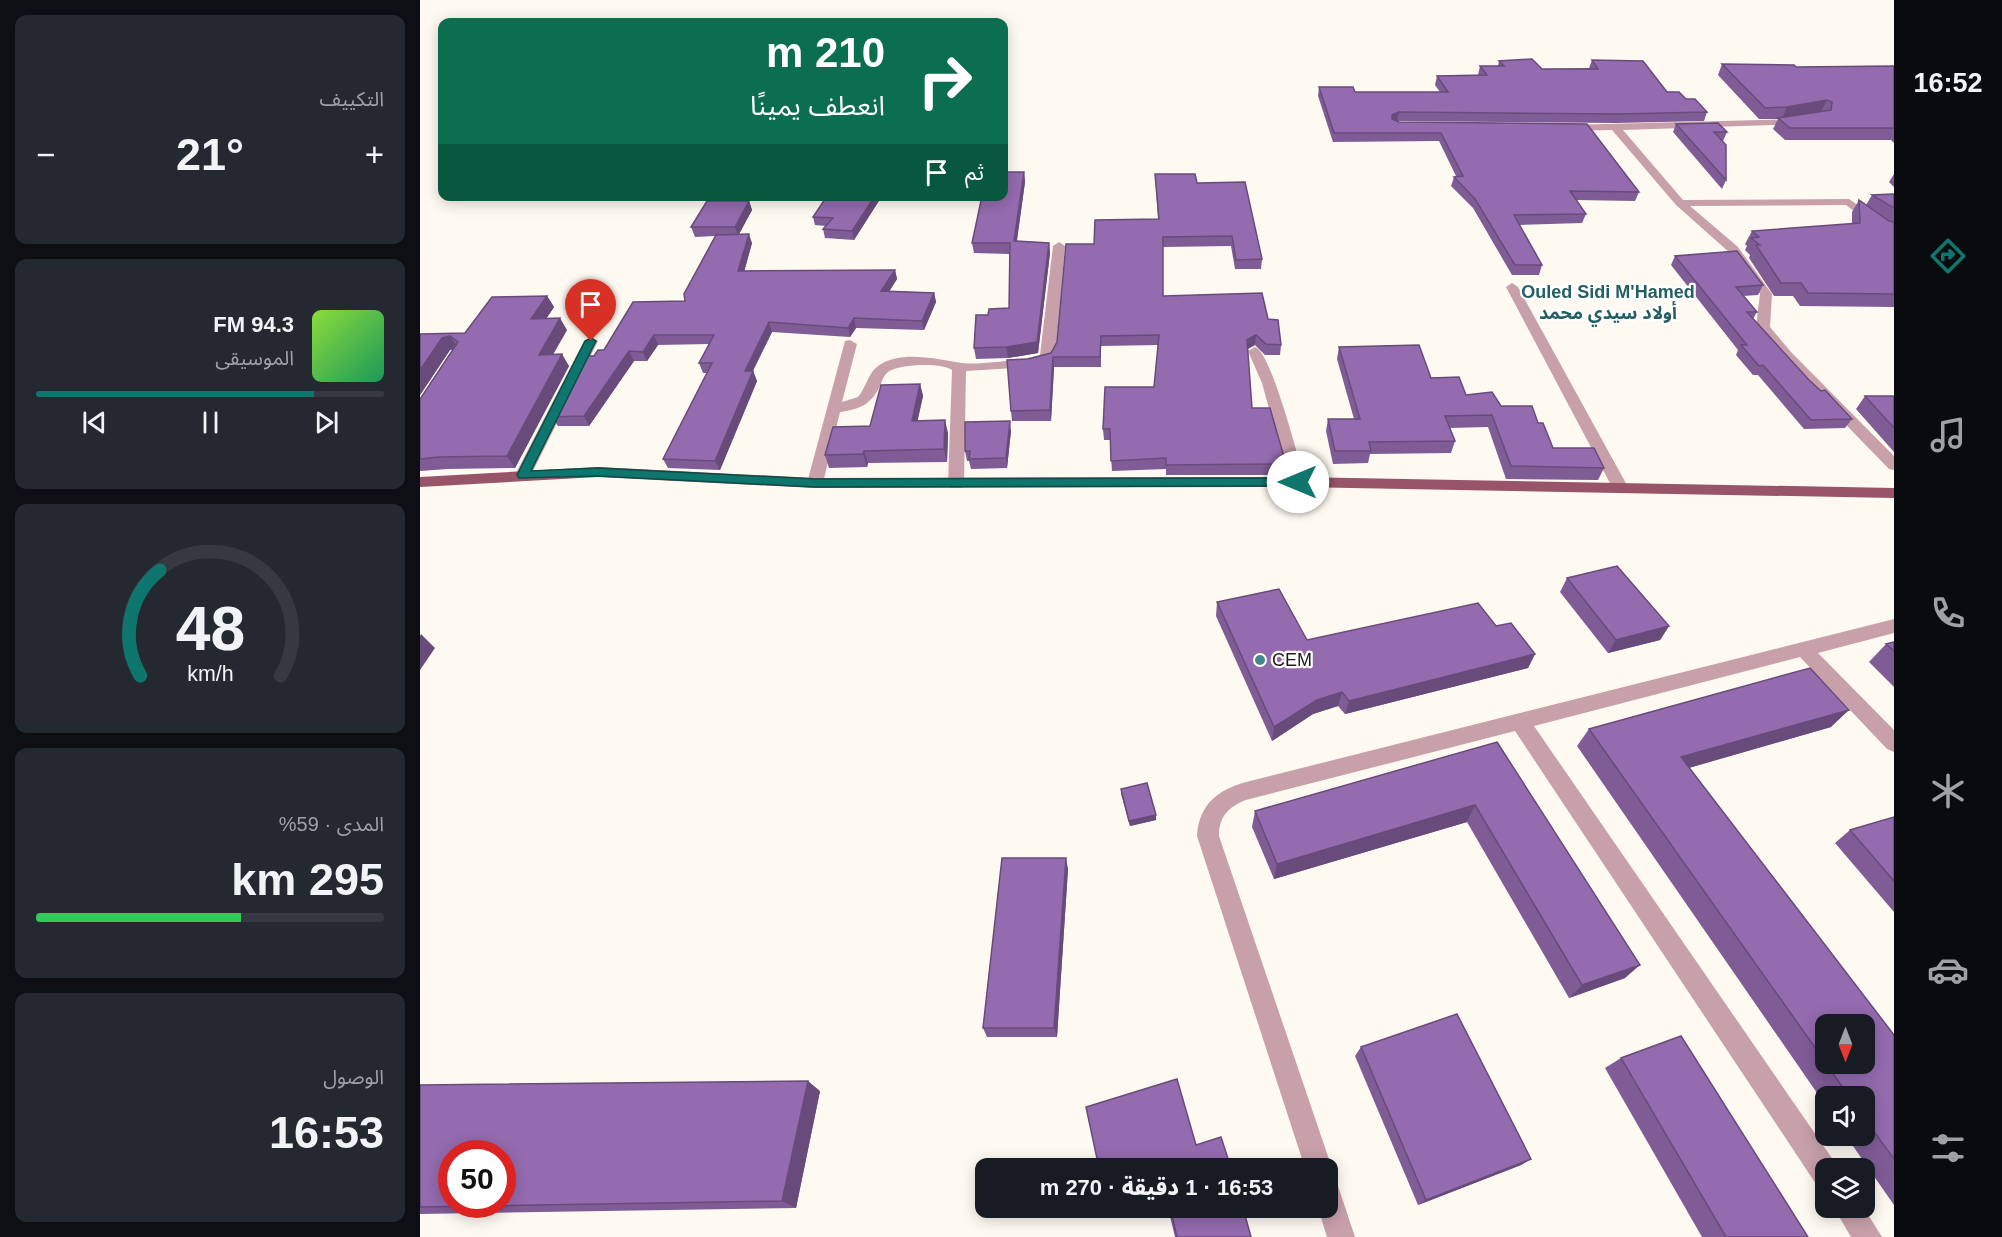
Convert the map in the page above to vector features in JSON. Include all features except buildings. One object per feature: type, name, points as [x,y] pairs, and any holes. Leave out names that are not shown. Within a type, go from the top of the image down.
[{"type":"main road","points":[[420,482],[598,472],[815,483],[1298,482],[1620,486],[1894,493]]},
{"type":"street","points":[[1558,128],[1782,124],[1814,119]]},
{"type":"street","points":[[1616,128],[1680,203],[1734,250],[1766,294],[1763,327],[1786,355],[1894,465]]},
{"type":"street","points":[[1680,203],[1849,202],[1886,230],[1894,231]]},
{"type":"street","points":[[834,408],[857,405],[865,401],[879,373],[888,366],[902,363],[945,362],[958,367],[1029,363],[1046,358],[1049,351],[1059,246]]},
{"type":"street","points":[[1512,287],[1620,486]]},
{"type":"street","points":[[523,475],[591,341]]},
{"type":"street","points":[[815,483],[850,344]]},
{"type":"street","points":[[1255,351],[1269,383],[1298,482]]},
{"type":"street","points":[[956,484],[958,367]]},
{"type":"street","points":[[1315,1158],[1210,846],[1207,827],[1220,802],[1238,793],[1894,626]]},
{"type":"street","points":[[1802,648],[1894,743]]},
{"type":"street","points":[[1519,720],[1815,1158]]},
{"type":"street","points":[[1335,1218],[1341,1237]]},
{"type":"street","points":[[1855,1218],[1868,1237]]},
{"type":"place","name":"CEM","points":[[1260,660]]},
{"type":"district","name":"Ouled Sidi M'Hamed أولاد سيدي محمد","points":[[1608,302]]},
{"type":"route","points":[[591,341],[523,475],[598,472],[815,483],[1298,482]]}]
